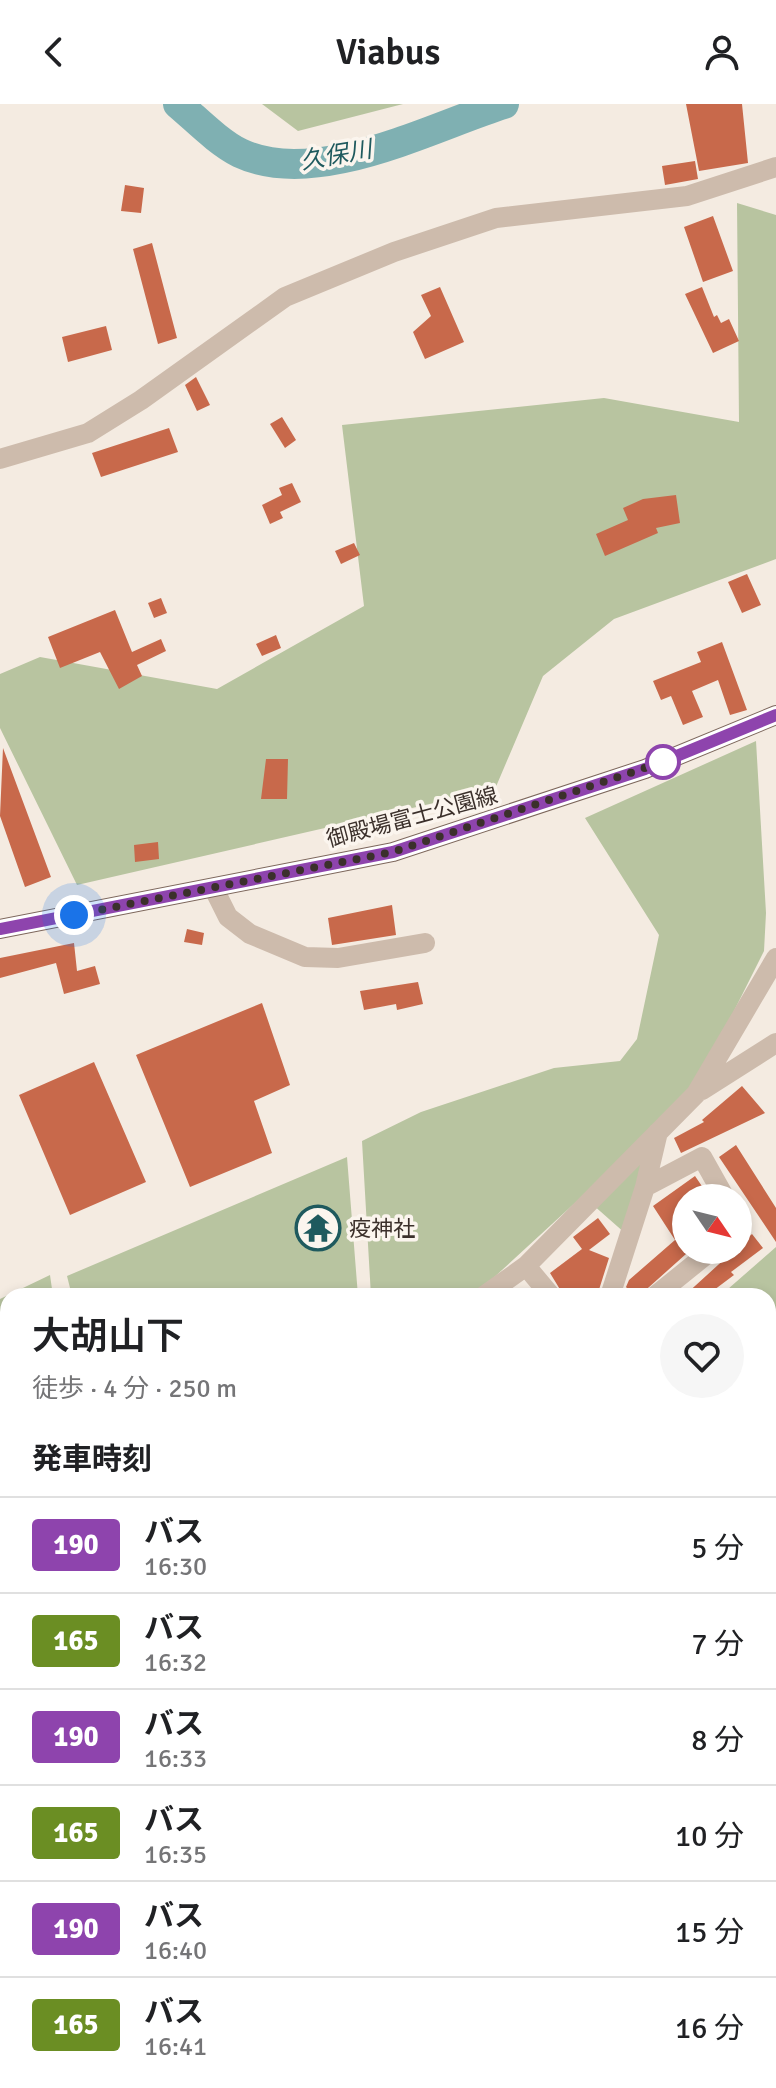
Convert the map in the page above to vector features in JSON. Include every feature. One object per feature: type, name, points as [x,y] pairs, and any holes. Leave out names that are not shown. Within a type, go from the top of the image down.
[{"type":"main road","name":"御殿場富士公園線","points":[[0,929],[393,852],[645,769],[776,715]]},
{"type":"street","points":[[0,459],[88,433],[141,400],[285,297],[394,252],[496,218],[687,196],[776,167]]},
{"type":"street","points":[[214,889],[228,917],[250,934],[305,957],[338,958],[425,943]]},
{"type":"street","points":[[696,1094],[776,958]]},
{"type":"street","points":[[495,1288],[526,1266],[696,1094],[776,1043]]},
{"type":"street","points":[[613,1288],[645,1187],[658,1132]]},
{"type":"street","points":[[645,1187],[702,1157],[717,1184]]},
{"type":"street","points":[[665,1288],[695,1264]]},
{"type":"street","points":[[526,1266],[544,1288]]},
{"type":"green space","points":[[262,104],[403,104],[298,131]]},
{"type":"green space","points":[[737,203],[776,215],[776,559],[614,619],[543,676],[495,789],[77,885],[0,728],[0,674],[40,657],[217,689],[364,606],[342,425],[604,398],[739,422]]},
{"type":"green space","points":[[756,741],[766,913],[764,951],[723,1033],[676,1110],[489,1282],[480,1288],[371,1288],[362,1141],[421,1112],[554,1068],[620,1061],[637,1039],[659,935],[585,818]]},
{"type":"green space","points":[[652,1142],[626,1234],[592,1204]]},
{"type":"green space","points":[[347,1157],[357,1288],[70,1288],[67,1276]]},
{"type":"green space","points":[[776,1247],[776,1288],[729,1288]]},
{"type":"green space","points":[[50,1275],[52,1288],[23,1288]]},
{"type":"building","points":[[686,104],[742,104],[748,163],[699,171]]},
{"type":"building","points":[[695,161],[698,179],[665,185],[662,166]]},
{"type":"building","points":[[125,185],[144,188],[141,213],[121,211]]},
{"type":"building","points":[[713,216],[733,271],[703,282],[684,227]]},
{"type":"building","points":[[152,243],[177,338],[158,344],[133,249]]},
{"type":"building","points":[[440,287],[464,342],[425,359],[413,332],[431,316],[421,295]]},
{"type":"building","points":[[702,287],[714,317],[717,315],[721,323],[729,319],[739,341],[713,353],[685,294]]},
{"type":"building","points":[[106,326],[112,350],[68,362],[62,337]]},
{"type":"building","points":[[196,377],[210,405],[197,411],[185,385]]},
{"type":"building","points":[[282,417],[296,440],[285,448],[270,424]]},
{"type":"building","points":[[169,428],[178,452],[101,477],[92,453]]},
{"type":"building","points":[[292,483],[301,502],[280,512],[283,518],[270,524],[262,505],[282,495],[279,488]]},
{"type":"building","points":[[676,495],[680,523],[656,528],[658,533],[605,556],[596,534],[628,520],[623,508],[643,499]]},
{"type":"building","points":[[354,543],[360,555],[341,564],[335,551]]},
{"type":"building","points":[[747,574],[761,605],[742,613],[728,582]]},
{"type":"building","points":[[161,598],[167,613],[154,618],[148,603]]},
{"type":"building","points":[[115,610],[132,652],[161,639],[166,651],[137,665],[142,676],[119,689],[100,652],[60,668],[48,637]]},
{"type":"building","points":[[276,635],[281,648],[262,656],[256,644]]},
{"type":"building","points":[[722,642],[747,710],[730,715],[718,680],[692,691],[703,717],[683,725],[671,696],[661,700],[653,681],[701,662],[697,652]]},
{"type":"building","points":[[3,748],[51,877],[25,887],[0,816]]},
{"type":"building","points":[[266,759],[288,759],[287,799],[261,799]]},
{"type":"building","points":[[158,842],[159,859],[135,862],[134,845]]},
{"type":"building","points":[[392,905],[396,935],[332,945],[328,918]]},
{"type":"building","points":[[187,929],[204,933],[202,945],[184,942]]},
{"type":"building","points":[[74,943],[77,971],[95,966],[100,984],[64,994],[56,963],[0,978],[0,958]]},
{"type":"building","points":[[418,982],[423,1004],[397,1010],[396,1004],[364,1010],[360,991]]},
{"type":"building","points":[[262,1003],[290,1085],[254,1101],[272,1153],[190,1187],[136,1055]]},
{"type":"building","points":[[94,1062],[146,1182],[70,1215],[19,1095]]},
{"type":"building","points":[[742,1086],[765,1113],[681,1153],[674,1138],[704,1122],[702,1120]]},
{"type":"building","points":[[736,1145],[776,1208],[776,1242],[752,1206],[752,1184],[737,1184],[719,1157]]},
{"type":"building","points":[[695,1176],[700,1184],[684,1184]]},
{"type":"building","points":[[672,1192],[672,1235],[653,1206]]},
{"type":"building","name":"疫神社","points":[[323,1214],[328,1234],[315,1237],[307,1222]]},
{"type":"building","points":[[598,1218],[610,1234],[589,1250],[609,1258],[600,1288],[559,1288],[550,1273],[582,1249],[573,1237]]},
{"type":"building","points":[[752,1234],[763,1248],[752,1256]]},
{"type":"building","points":[[672,1243],[672,1264],[675,1264],[648,1288],[627,1288],[629,1280]]},
{"type":"building","points":[[719,1264],[742,1264],[731,1272],[734,1275],[717,1288],[693,1288]]},
{"type":"waterway","name":"久保川","points":[[178,104],[240,153],[270,162],[303,164],[373,151],[504,104]]},
{"type":"bus line","name":"190","points":[[0,929],[393,852],[492,822],[645,769],[776,715]]},
{"type":"place","name":"疫神社","points":[[318,1228]]},
{"type":"route","points":[[74,915],[393,852],[492,822],[672,759],[663,762]]}]
